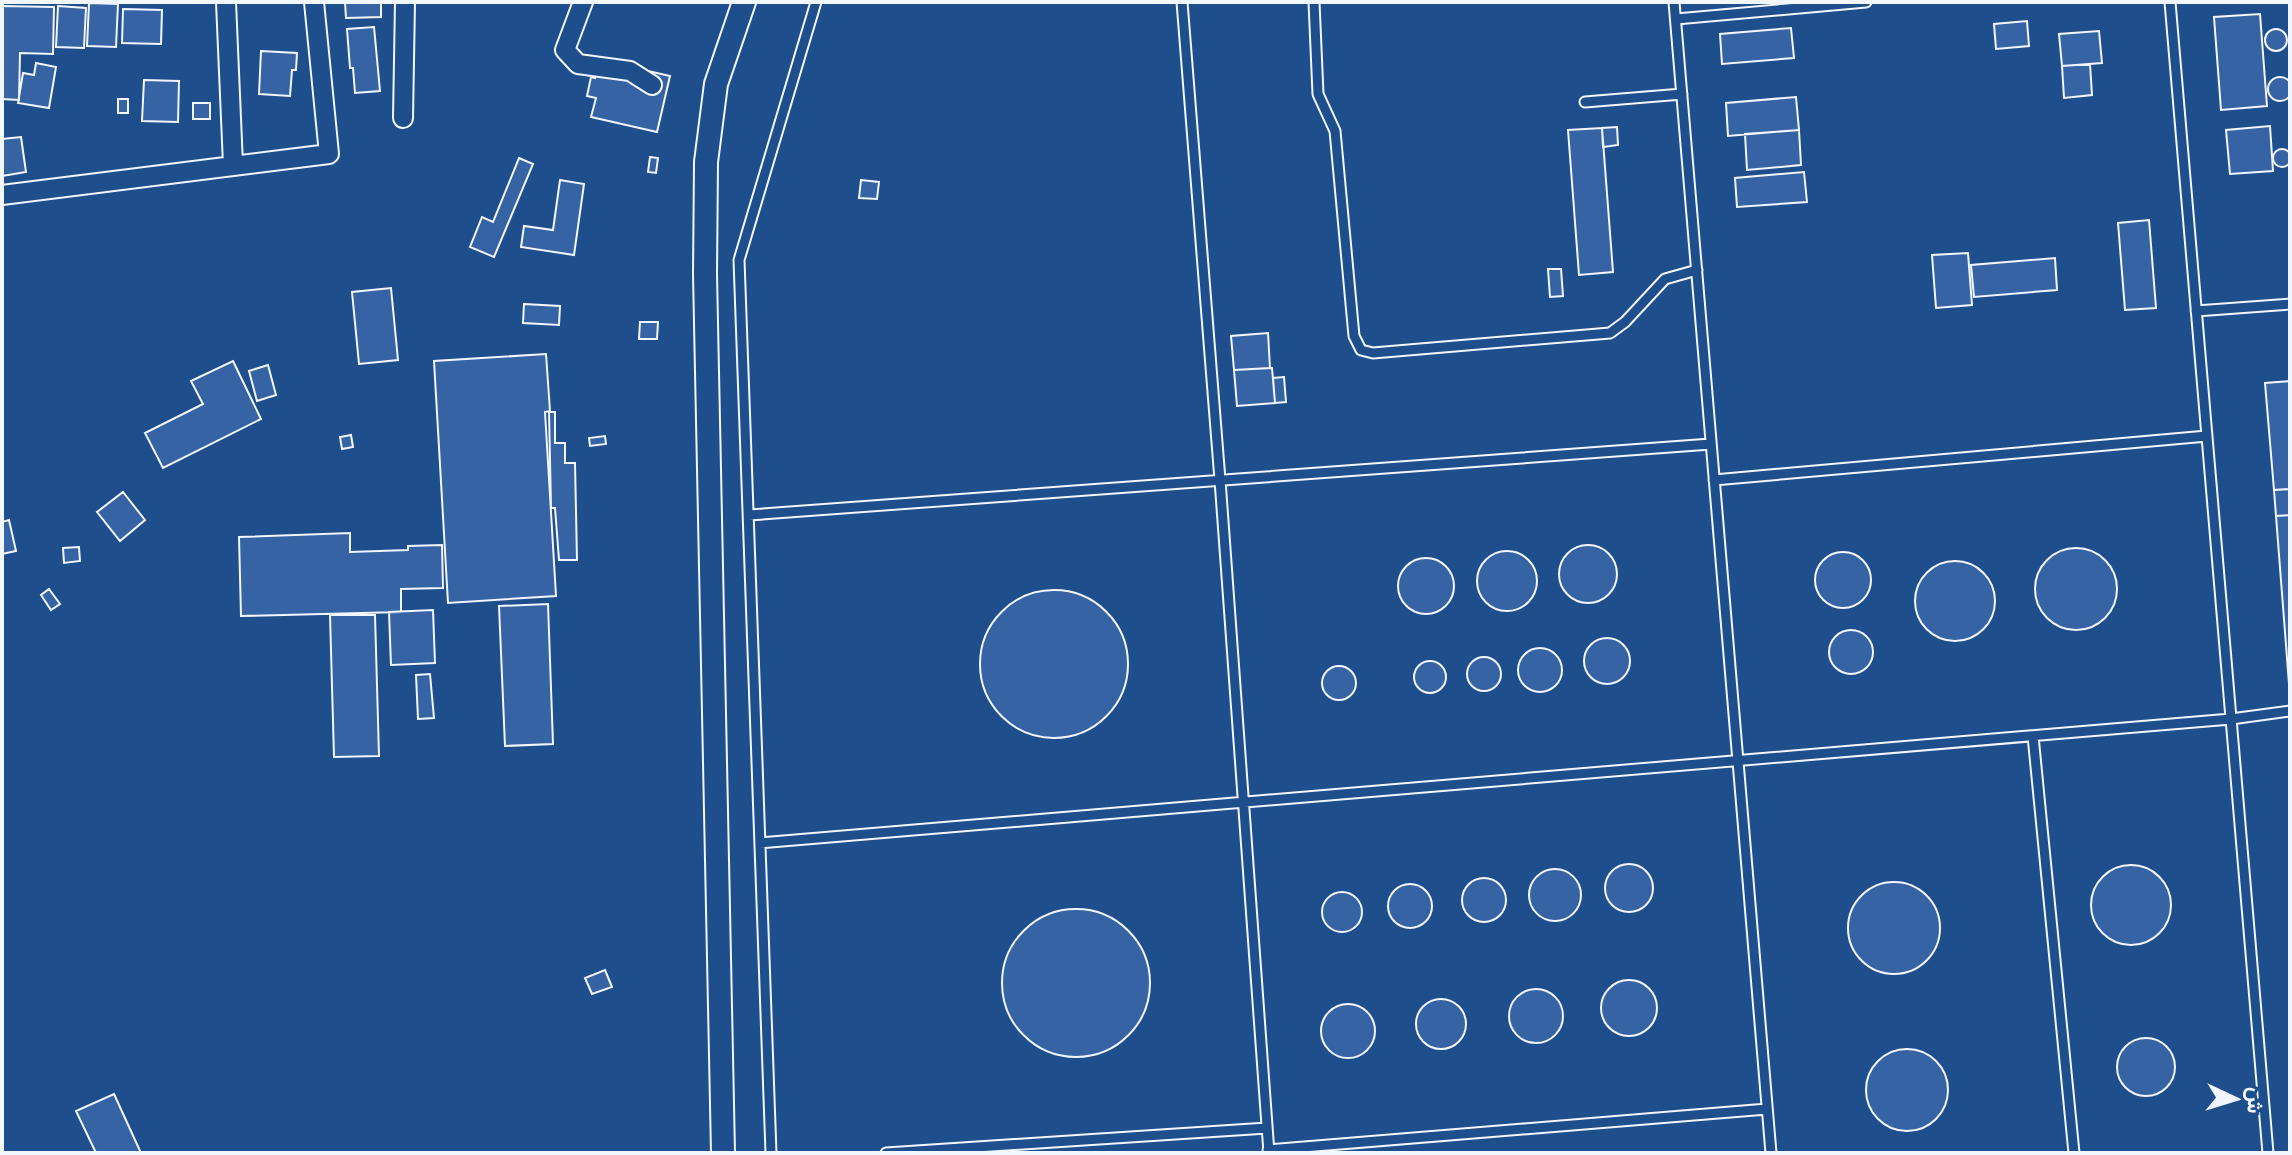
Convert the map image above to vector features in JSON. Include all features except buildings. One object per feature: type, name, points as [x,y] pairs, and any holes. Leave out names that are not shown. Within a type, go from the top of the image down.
[{"type":"street","points":[[226,2],[233,165]]},
{"type":"street","points":[[2,195],[329,154],[314,2]]},
{"type":"street","points":[[403,118],[405,2]]},
{"type":"street","points":[[583,2],[565,50],[578,64],[630,71],[652,85]]},
{"type":"street","points":[[723,1153],[706,162],[716,84],[744,2]]},
{"type":"lane","points":[[771,1153],[739,260],[816,2]]},
{"type":"lane","points":[[1182,2],[1268,1152],[1767,1109]]},
{"type":"lane","points":[[1314,2],[1318,94],[1335,131],[1354,336],[1361,350],[1373,353],[1610,333],[1625,322],[1665,279],[1697,270]]},
{"type":"lane","points":[[1674,2],[1771,1153]]},
{"type":"lane","points":[[1676,19],[1866,2]]},
{"type":"lane","points":[[2170,2],[2268,1153]]},
{"type":"lane","points":[[1585,102],[1682,94]]},
{"type":"lane","points":[[2196,311],[2290,304]]},
{"type":"lane","points":[[1714,480],[2207,436]]},
{"type":"lane","points":[[749,515],[1711,444]]},
{"type":"lane","points":[[760,843],[2231,719],[2290,711]]},
{"type":"lane","points":[[2033,736],[2074,1153]]},
{"type":"lane","points":[[886,1153],[1267,1128]]}]
